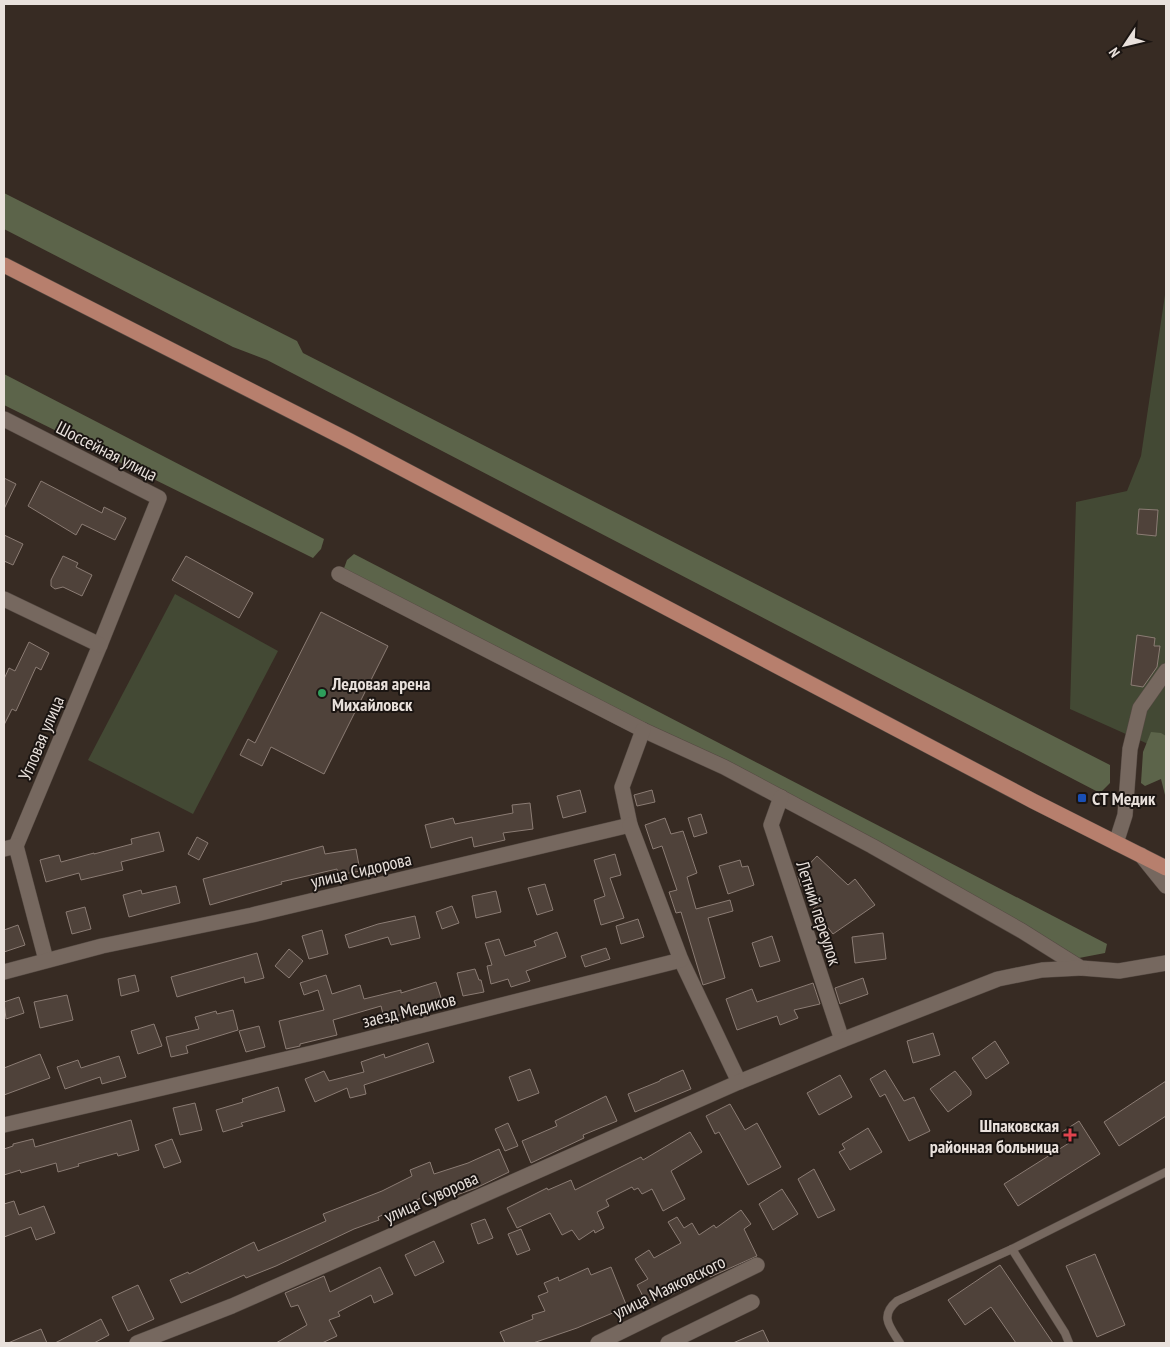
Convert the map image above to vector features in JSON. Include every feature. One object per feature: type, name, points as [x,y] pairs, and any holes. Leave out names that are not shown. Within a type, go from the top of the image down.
[{"type":"main road","points":[[4,265],[350,441],[1033,801],[1166,868]]},
{"type":"street","name":"Шоссейная улица","points":[[4,419],[159,498],[100,645]]},
{"type":"street","points":[[339,574],[643,730],[724,767],[781,797],[1022,931],[1081,968]]},
{"type":"street","points":[[4,599],[100,645]]},
{"type":"street","name":"Угловая улица","points":[[46,960],[10,847],[100,645]]},
{"type":"street","points":[[1116,843],[1125,815],[1130,749],[1140,708],[1166,670]]},
{"type":"street","points":[[643,730],[622,787],[630,825],[681,960],[739,1082]]},
{"type":"street","name":"Летний переулок","points":[[781,797],[771,825],[842,1040]]},
{"type":"street","name":"улица Сидорова","points":[[4,972],[102,946],[252,915],[630,825]]},
{"type":"street","points":[[1141,856],[1166,886]]},
{"type":"street","name":"заезд Медиков","points":[[4,1125],[322,1051],[681,960]]},
{"type":"street","name":"улица Суворова","points":[[137,1343],[232,1306],[739,1082],[998,979],[1042,970],[1081,968],[1119,971],[1166,963]]},
{"type":"street","name":"улица Маяковского","points":[[598,1343],[757,1265]]},
{"type":"street","points":[[668,1343],[752,1302]]},
{"type":"lane","points":[[900,1343],[889,1327],[887,1317],[890,1308],[897,1301],[1012,1249],[1166,1172]]},
{"type":"lane","points":[[1012,1249],[1066,1333],[1069,1343]]},
{"type":"green space","points":[[4,193],[297,341],[303,353],[1110,765],[1110,783],[1100,793],[267,360],[233,347],[4,229]]},
{"type":"green space","points":[[1166,288],[1166,752],[1070,709],[1076,502],[1127,491],[1141,456]]},
{"type":"green space","points":[[4,374],[324,539],[321,549],[313,558],[4,405]]},
{"type":"green space","points":[[354,554],[1107,944],[1105,953],[1079,958],[343,571],[347,560]]},
{"type":"green space","points":[[175,594],[278,651],[193,814],[88,760]]},
{"type":"green space","points":[[1151,732],[1161,733],[1166,736],[1166,799],[1161,779],[1145,786],[1141,783],[1143,752]]},
{"type":"building","points":[[4,478],[16,484],[4,509]]},
{"type":"building","points":[[41,481],[102,513],[104,507],[126,518],[115,540],[82,524],[76,535],[28,506]]},
{"type":"building","points":[[1139,509],[1158,510],[1156,536],[1137,534]]},
{"type":"building","points":[[4,535],[23,544],[13,565],[4,561]]},
{"type":"building","points":[[63,556],[78,563],[76,567],[92,575],[82,596],[63,587],[55,589],[51,586],[51,580]]},
{"type":"building","points":[[186,556],[253,593],[239,618],[172,580]]},
{"type":"building","name":"Ледовая арена Михайловск","points":[[321,612],[388,646],[324,774],[271,747],[262,766],[240,755],[248,739],[255,743]]},
{"type":"building","points":[[1137,635],[1155,638],[1154,646],[1160,646],[1157,667],[1143,687],[1131,685]]},
{"type":"building","points":[[29,642],[49,653],[41,670],[36,667],[16,711],[12,709],[4,725],[4,679],[9,668],[15,671]]},
{"type":"building","points":[[580,790],[586,812],[563,818],[557,796]]},
{"type":"building","points":[[652,790],[655,802],[637,806],[634,795]]},
{"type":"building","points":[[530,803],[533,829],[503,833],[505,840],[474,847],[472,837],[431,848],[425,825],[453,818],[455,824],[513,813],[512,805]]},
{"type":"building","points":[[701,814],[707,833],[694,837],[688,818]]},
{"type":"building","points":[[665,818],[671,834],[683,831],[697,873],[687,877],[696,909],[730,900],[733,911],[708,918],[725,978],[703,985],[681,912],[676,913],[669,892],[677,890],[662,846],[653,849],[645,825]]},
{"type":"building","points":[[159,832],[164,851],[121,862],[123,870],[81,880],[79,873],[46,882],[40,860],[59,855],[61,862],[132,844],[131,839]]},
{"type":"building","points":[[197,837],[208,843],[199,860],[188,854]]},
{"type":"building","points":[[323,846],[325,854],[356,849],[360,871],[338,875],[337,869],[281,882],[282,884],[210,905],[203,879]]},
{"type":"building","points":[[615,854],[621,875],[610,878],[624,918],[601,925],[594,900],[605,896],[594,860]]},
{"type":"building","points":[[817,856],[848,885],[855,879],[875,905],[833,934],[813,909],[819,904],[801,886],[798,876]]},
{"type":"building","points":[[740,860],[742,867],[748,866],[754,885],[728,894],[719,866]]},
{"type":"building","points":[[545,884],[553,910],[537,915],[528,888]]},
{"type":"building","points":[[176,886],[180,903],[129,917],[123,895],[141,890],[142,894]]},
{"type":"building","points":[[496,891],[501,912],[476,918],[472,896]]},
{"type":"building","points":[[452,906],[459,923],[442,929],[436,912]]},
{"type":"building","points":[[85,907],[91,929],[72,934],[66,912]]},
{"type":"building","points":[[415,916],[420,938],[391,945],[388,937],[349,948],[345,935],[378,924]]},
{"type":"building","points":[[638,919],[644,937],[621,944],[616,926]]},
{"type":"building","points":[[18,925],[25,945],[4,952],[4,930]]},
{"type":"building","points":[[322,930],[328,954],[309,959],[302,936]]},
{"type":"building","points":[[557,932],[566,957],[526,971],[530,981],[511,987],[508,979],[491,984],[487,966],[492,965],[485,943],[499,939],[505,956],[536,946],[534,941]]},
{"type":"building","points":[[883,933],[886,959],[855,963],[852,937]]},
{"type":"building","points":[[772,936],[780,961],[760,967],[752,943]]},
{"type":"building","points":[[606,948],[610,959],[585,967],[581,956]]},
{"type":"building","points":[[289,949],[303,961],[289,978],[275,966]]},
{"type":"building","points":[[257,953],[264,978],[245,983],[244,977],[177,997],[171,977]]},
{"type":"building","points":[[475,969],[479,980],[481,980],[484,992],[463,996],[457,973]]},
{"type":"building","points":[[135,975],[139,991],[121,996],[118,979]]},
{"type":"building","points":[[326,975],[332,994],[360,985],[364,999],[401,990],[401,993],[436,982],[443,1004],[421,1011],[384,1018],[381,1006],[333,1020],[337,1035],[286,1049],[279,1021],[324,1010],[318,990],[304,995],[300,983]]},
{"type":"building","points":[[863,978],[868,994],[840,1004],[835,988]]},
{"type":"building","points":[[813,983],[820,1004],[794,1010],[798,1018],[780,1025],[777,1016],[737,1030],[726,999],[752,989],[757,1002]]},
{"type":"building","points":[[67,995],[73,1020],[40,1028],[34,1002]]},
{"type":"building","points":[[19,997],[24,1013],[6,1019],[4,1002]]},
{"type":"building","points":[[233,1010],[238,1030],[186,1046],[188,1053],[171,1057],[166,1037],[199,1029],[195,1017],[216,1011],[217,1014]]},
{"type":"building","points":[[154,1024],[162,1046],[138,1054],[131,1031]]},
{"type":"building","points":[[259,1026],[265,1047],[246,1052],[239,1031]]},
{"type":"building","points":[[933,1033],[940,1055],[913,1063],[907,1041]]},
{"type":"building","points":[[995,1041],[1009,1063],[986,1079],[972,1058]]},
{"type":"building","points":[[428,1043],[434,1062],[364,1085],[366,1094],[350,1098],[347,1088],[315,1102],[305,1079],[324,1071],[329,1081],[364,1072],[361,1062],[384,1054],[385,1058]]},
{"type":"building","points":[[40,1054],[50,1078],[4,1095],[4,1068]]},
{"type":"building","points":[[119,1056],[126,1077],[102,1084],[100,1077],[65,1089],[57,1067],[78,1060],[81,1068]]},
{"type":"building","points":[[530,1069],[539,1093],[518,1101],[509,1077]]},
{"type":"building","points":[[683,1070],[691,1089],[635,1112],[628,1094]]},
{"type":"building","points":[[885,1070],[904,1101],[914,1097],[930,1131],[909,1141],[885,1094],[880,1097],[870,1079]]},
{"type":"building","points":[[955,1071],[971,1091],[971,1095],[948,1112],[930,1089]]},
{"type":"building","points":[[840,1075],[852,1097],[819,1115],[807,1093]]},
{"type":"building","points":[[1166,1081],[1166,1116],[1119,1146],[1104,1122]]},
{"type":"building","points":[[278,1087],[285,1111],[241,1123],[243,1126],[223,1132],[216,1110],[243,1102],[242,1099]]},
{"type":"building","points":[[606,1096],[617,1121],[583,1135],[584,1138],[531,1163],[522,1141],[557,1126],[555,1121]]},
{"type":"building","points":[[195,1103],[202,1130],[180,1135],[173,1108]]},
{"type":"building","points":[[730,1104],[745,1130],[757,1123],[781,1167],[748,1185],[719,1132],[715,1134],[706,1116]]},
{"type":"building","points":[[131,1120],[139,1150],[118,1156],[117,1153],[58,1172],[56,1163],[21,1173],[20,1170],[4,1175],[4,1149],[13,1146],[13,1144],[33,1139],[35,1147]]},
{"type":"building","points":[[1079,1121],[1100,1154],[1018,1206],[1004,1184],[1069,1143],[1062,1132]]},
{"type":"building","points":[[508,1123],[518,1146],[505,1151],[495,1129]]},
{"type":"building","points":[[868,1128],[882,1152],[850,1170],[839,1152],[845,1149],[842,1144]]},
{"type":"building","points":[[690,1132],[702,1152],[671,1171],[685,1199],[663,1211],[652,1189],[642,1194],[638,1188],[634,1190],[632,1187],[606,1200],[609,1206],[597,1212],[604,1228],[595,1233],[594,1230],[579,1240],[572,1230],[562,1235],[550,1213],[517,1228],[507,1208],[547,1188],[548,1190],[571,1180],[575,1190],[641,1157],[643,1160]]},
{"type":"building","points":[[172,1139],[181,1162],[164,1168],[155,1145]]},
{"type":"building","points":[[499,1149],[509,1172],[476,1188],[454,1196],[450,1187],[411,1202],[378,1217],[379,1220],[354,1229],[276,1266],[246,1278],[244,1275],[181,1303],[170,1280],[188,1272],[189,1274],[254,1242],[258,1251],[326,1221],[323,1214],[382,1191],[412,1176],[410,1170],[430,1162],[434,1174],[468,1163]]},
{"type":"building","points":[[814,1169],[835,1210],[818,1218],[798,1179]]},
{"type":"building","points":[[782,1189],[798,1214],[773,1230],[759,1204]]},
{"type":"building","points":[[14,1201],[19,1215],[44,1206],[55,1233],[36,1240],[31,1227],[4,1237],[4,1204]]},
{"type":"building","points":[[741,1210],[751,1224],[744,1229],[757,1256],[710,1277],[709,1275],[669,1296],[666,1291],[646,1302],[637,1285],[648,1279],[635,1259],[649,1250],[654,1258],[681,1243],[668,1222],[677,1217],[684,1228],[692,1223],[699,1235],[714,1225],[716,1228]]},
{"type":"building","points":[[485,1219],[493,1238],[478,1244],[471,1224]]},
{"type":"building","points":[[521,1229],[530,1250],[517,1255],[508,1234]]},
{"type":"building","points":[[434,1241],[444,1262],[415,1276],[405,1255]]},
{"type":"building","points":[[1095,1254],[1125,1325],[1097,1337],[1066,1266]]},
{"type":"building","points":[[1000,1265],[1053,1343],[1016,1343],[991,1307],[965,1325],[948,1300]]},
{"type":"building","points":[[380,1267],[393,1294],[374,1303],[371,1295],[338,1312],[340,1316],[329,1320],[337,1336],[322,1343],[276,1343],[307,1325],[298,1305],[291,1307],[285,1293],[324,1276],[330,1292]]},
{"type":"building","points":[[611,1267],[627,1307],[577,1328],[533,1343],[505,1343],[500,1332],[533,1319],[532,1315],[545,1311],[538,1296],[548,1292],[544,1283],[558,1277],[559,1281],[588,1268],[591,1275]]},
{"type":"building","points":[[138,1285],[154,1319],[128,1331],[112,1297]]},
{"type":"building","points":[[101,1319],[109,1335],[94,1343],[55,1343]]},
{"type":"building","points":[[41,1329],[47,1343],[8,1343]]},
{"type":"building","points":[[763,1330],[769,1343],[733,1343]]},
{"type":"place","name":"Ледовая арена Михайловск","points":[[322,693]]},
{"type":"place","name":"СТ Медик","points":[[1082,798]]},
{"type":"place","name":"Шпаковская районная больница","points":[[1070,1135]]}]
